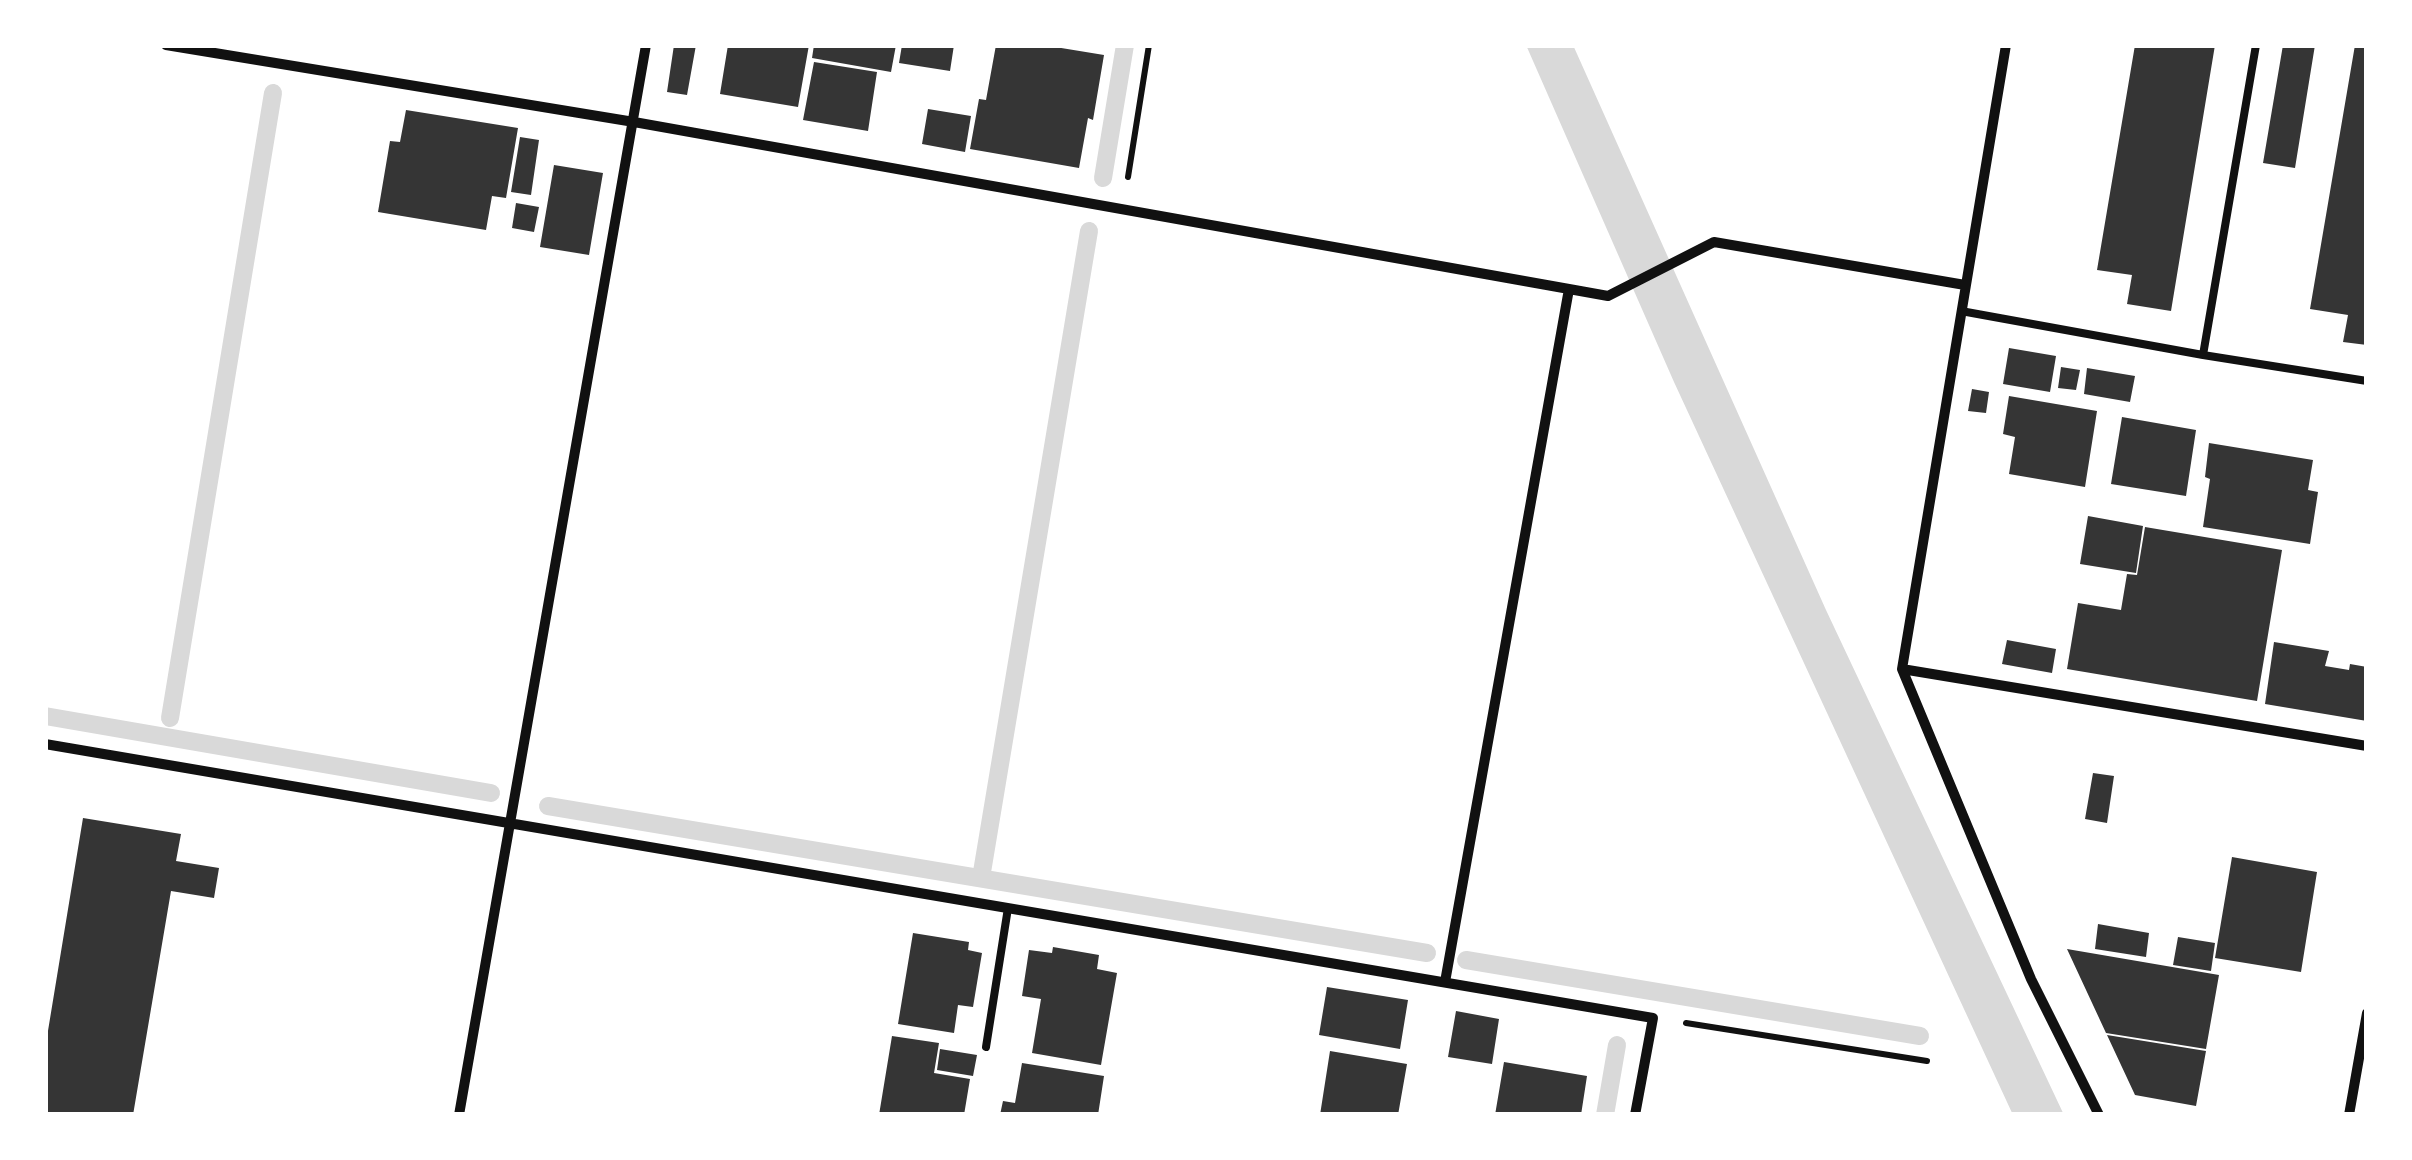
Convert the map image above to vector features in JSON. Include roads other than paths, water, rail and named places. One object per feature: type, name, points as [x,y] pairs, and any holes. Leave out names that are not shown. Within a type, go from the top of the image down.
[{"type":"street","points":[[166,45],[634,122],[1608,296],[1714,242],[1966,285]]},
{"type":"street","points":[[459,1115],[646,45]]},
{"type":"street","points":[[2006,45],[1902,670],[2031,979],[2099,1115]]},
{"type":"street","points":[[1445,982],[1569,289]]},
{"type":"street","points":[[1902,670],[2367,746]]},
{"type":"street","points":[[45,744],[1653,1018],[1636,1115]]},
{"type":"street","points":[[2350,1115],[2367,1013]]},
{"type":"lane","points":[[2203,355],[2256,45]]},
{"type":"lane","points":[[1961,310],[2367,381]]},
{"type":"lane","points":[[986,1048],[1008,908]]},
{"type":"waterway","points":[[1103,178],[1125,45]]},
{"type":"waterway","points":[[170,718],[273,93]]},
{"type":"waterway","points":[[981,878],[1089,231]]},
{"type":"waterway","points":[[45,716],[491,793]]},
{"type":"waterway","points":[[548,806],[1427,953]]},
{"type":"waterway","points":[[1466,960],[1920,1036]]},
{"type":"waterway","points":[[1605,1115],[1617,1045]]}]
